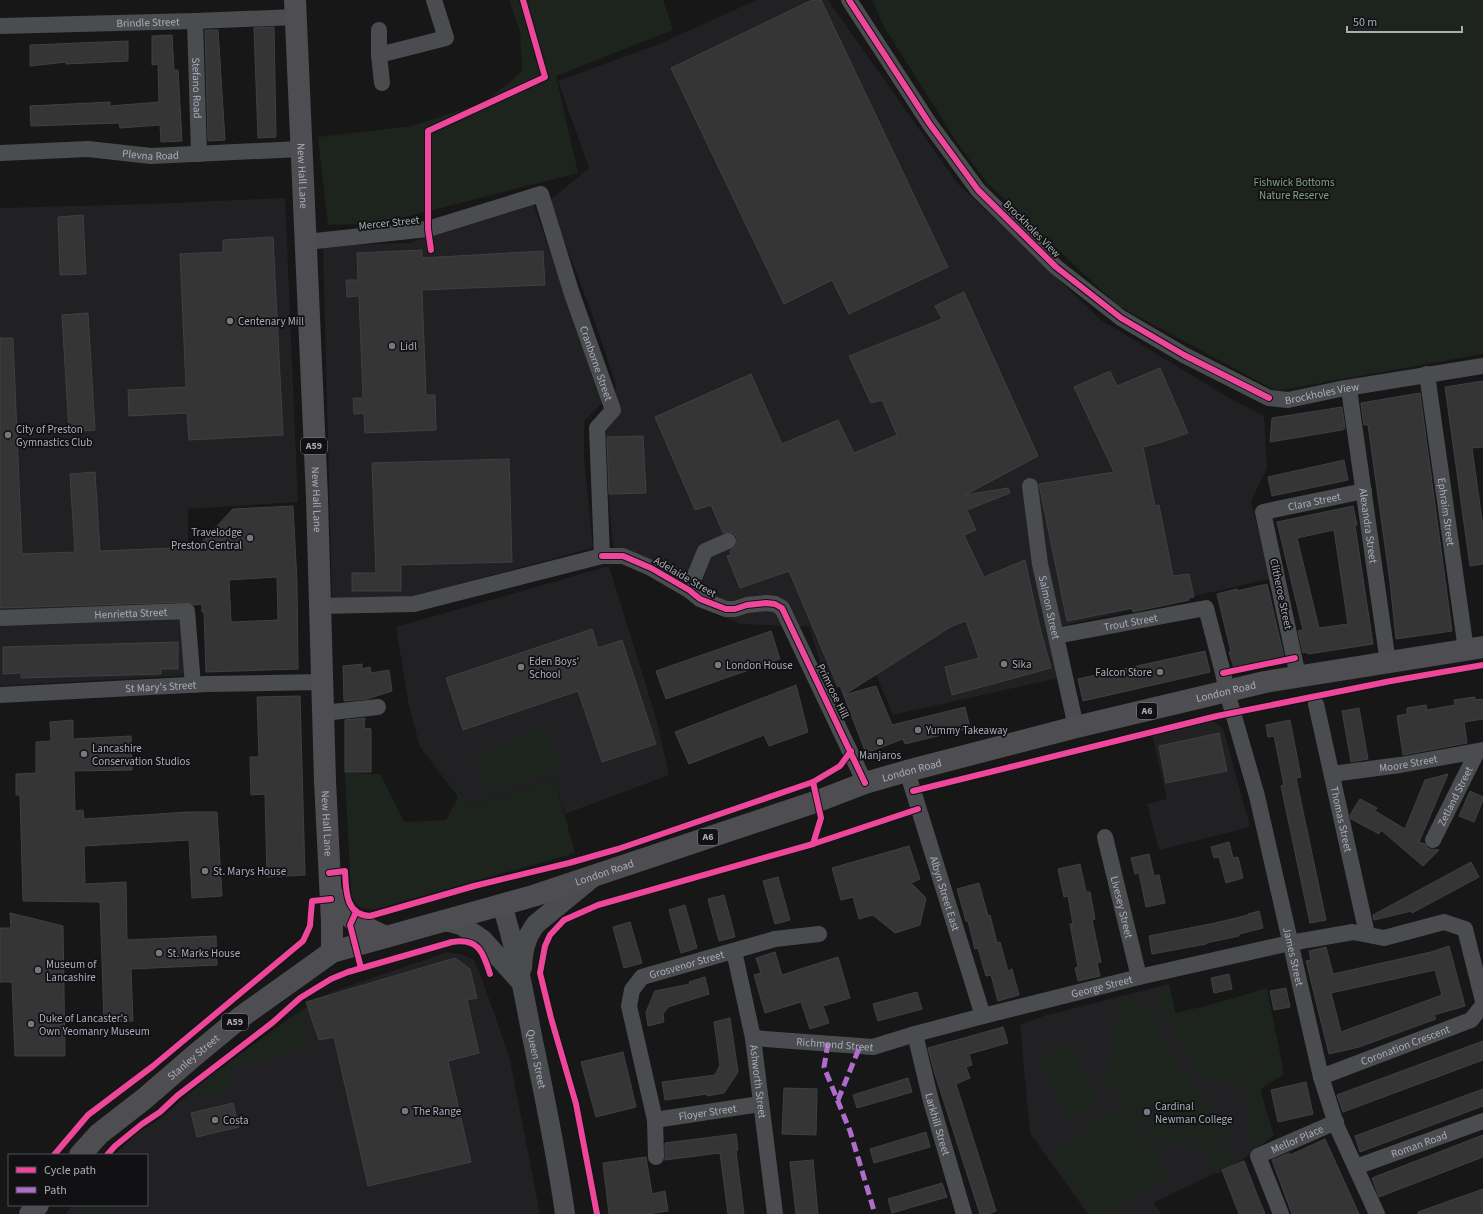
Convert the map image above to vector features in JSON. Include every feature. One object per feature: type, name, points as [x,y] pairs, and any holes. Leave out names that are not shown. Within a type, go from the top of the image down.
[{"type":"highway","name":"New Hall Lane","points":[[295,9],[321,606],[322,682],[331,892],[332,952]]},
{"type":"highway","name":"London Road","points":[[332,952],[533,896],[598,873],[818,801],[865,783],[907,771],[1076,727],[1266,682],[1474,649]]},
{"type":"highway","points":[[331,892],[340,908],[348,916],[368,930],[386,937]]},
{"type":"highway","name":"Stanley Street","points":[[81,1154],[99,1134],[144,1099],[241,1017],[332,952]]},
{"type":"highway","points":[[30,1214],[37,1206]]},
{"type":"street","points":[[379,55],[446,38],[434,0]]},
{"type":"street","name":"Brockholes View","points":[[849,0],[929,123],[978,190],[1056,267],[1121,318],[1184,355],[1269,398],[1288,400],[1427,374],[1483,366]]},
{"type":"street","name":"Brindle Street","points":[[0,26],[195,21],[295,9]]},
{"type":"street","name":"Stefano Road","points":[[195,21],[199,154]]},
{"type":"street","points":[[379,30],[379,55],[382,83]]},
{"type":"street","name":"Plevna Road","points":[[0,153],[88,149],[151,156],[300,149]]},
{"type":"street","name":"Mercer Street","points":[[306,242],[428,229],[541,194]]},
{"type":"street","name":"Cranborne Street","points":[[541,194],[572,294],[613,410],[597,428],[602,556]]},
{"type":"street","name":"Ephraim Street","points":[[1427,374],[1474,649]]},
{"type":"street","name":"Alexandra Street","points":[[1349,389],[1388,663]]},
{"type":"street","name":"Salmon Street","points":[[1030,486],[1040,564],[1076,727]]},
{"type":"street","name":"Clara Street","points":[[1263,512],[1364,490]]},
{"type":"street","name":"Clitheroe Street","points":[[1263,512],[1298,676]]},
{"type":"street","points":[[689,590],[705,551],[728,541]]},
{"type":"street","name":"Adelaide Street","points":[[321,606],[414,604],[602,556],[623,556],[651,568],[689,590],[700,599],[726,609],[766,603],[775,604],[782,608]]},
{"type":"street","name":"Primrose Hill","points":[[782,608],[865,783]]},
{"type":"street","name":"Trout Street","points":[[1056,636],[1206,608]]},
{"type":"street","name":"James Street","points":[[1206,608],[1227,692],[1257,796],[1320,1076],[1336,1122],[1377,1214]]},
{"type":"street","name":"Henrietta Street","points":[[0,618],[187,610],[193,685]]},
{"type":"street","name":"St Mary's Street","points":[[0,695],[193,685],[322,682]]},
{"type":"street","name":"Thomas Street","points":[[1316,704],[1367,934]]},
{"type":"street","points":[[323,713],[378,707]]},
{"type":"street","name":"Moore Street","points":[[1332,774],[1400,765],[1480,751]]},
{"type":"street","name":"Zetland Street","points":[[1433,840],[1480,751]]},
{"type":"street","name":"Albyn Street East","points":[[907,771],[983,1016]]},
{"type":"street","name":"Livesey Street","points":[[1105,837],[1139,977]]},
{"type":"street","points":[[521,982],[522,952],[529,933],[542,918],[598,873]]},
{"type":"street","name":"Queen Street","points":[[502,905],[508,924],[521,982],[551,1127],[565,1214]]},
{"type":"street","points":[[446,921],[461,925],[482,939],[521,982]]},
{"type":"street","points":[[1290,943],[1353,932],[1384,938],[1444,922],[1465,929],[1483,1001]]},
{"type":"street","name":"Grosvenor Street","points":[[656,1157],[655,1120],[629,1006],[632,990],[642,977],[775,939],[818,934]]},
{"type":"street","name":"George Street","points":[[915,1034],[1139,977],[1290,943]]},
{"type":"street","name":"Ashworth Street","points":[[734,951],[753,1038],[760,1104],[775,1214]]},
{"type":"street","name":"Coronation Crescent","points":[[1320,1076],[1471,1020],[1483,1005]]},
{"type":"street","name":"Richmond Street","points":[[753,1038],[873,1047],[915,1034]]},
{"type":"street","name":"Larkhill Street","points":[[915,1034],[931,1101],[964,1214]]},
{"type":"street","name":"Floyer Street","points":[[655,1120],[760,1104]]},
{"type":"street","name":"Roman Road","points":[[1356,1167],[1483,1121]]},
{"type":"street","name":"Mellor Place","points":[[1281,1214],[1258,1156],[1336,1122]]},
{"type":"shaded area","points":[[757,0],[828,0],[958,184],[1101,320],[1231,399],[1264,416],[1267,468],[1251,501],[1270,579],[1048,629],[1058,678],[893,715],[876,675],[829,690],[809,627],[740,624],[691,602],[613,546],[605,458],[604,429],[613,410],[616,385],[592,314],[549,201],[589,168],[558,81],[659,44]]},
{"type":"shaded area","points":[[285,198],[298,502],[188,509],[188,636],[193,675],[0,686],[0,208],[149,204]]},
{"type":"shaded area","points":[[533,203],[603,402],[584,421],[584,458],[593,548],[404,599],[332,600],[323,246],[409,243]]},
{"type":"shaded area","name":"Eden Boys' School","points":[[609,566],[656,718],[669,775],[565,814],[554,777],[473,807],[420,747],[409,706],[396,627]]},
{"type":"shaded area","points":[[1211,720],[1223,728],[1250,827],[1159,850],[1147,804],[1167,799],[1152,734]]},
{"type":"shaded area","points":[[448,952],[460,954],[473,959],[480,974],[510,1060],[540,1214],[66,1214],[71,1206],[148,1206],[148,1154],[115,1154],[137,1133],[157,1121],[209,1077],[291,1017],[331,992]]},
{"type":"shaded area","name":"Cardinal Newman College","points":[[1169,984],[1175,1013],[1265,992],[1281,1071],[1260,1090],[1274,1135],[1242,1160],[1153,1203],[1162,1214],[1088,1214],[1030,1133],[1020,1025],[1044,1016]]},
{"type":"green space","points":[[509,0],[663,0],[673,30],[556,76],[578,173],[382,223],[328,225],[318,137],[412,126],[482,103],[522,71],[520,31]]},
{"type":"green space","name":"Fishwick Bottoms Nature Reserve","points":[[872,0],[1483,0],[1483,354],[1276,391],[1117,305],[987,183],[958,144],[884,27]]},
{"type":"green space","points":[[547,728],[560,769],[489,794],[476,753]]},
{"type":"green space","points":[[420,747],[473,807],[554,777],[575,853],[373,910],[359,907],[351,896],[345,773],[380,774],[404,822],[446,820],[458,797]]},
{"type":"green space","points":[[1169,984],[1176,1015],[1267,988],[1284,1074],[1260,1089],[1272,1132],[1254,1145],[1242,1083],[1253,1065],[1272,1046],[1261,1004],[1164,1017],[1152,1006]]},
{"type":"green space","points":[[1121,995],[1149,1007],[1178,1064],[1237,1146],[1221,1137],[1161,1143],[1104,1082]]},
{"type":"green space","points":[[1260,1006],[1269,1046],[1252,1061],[1239,1083],[1205,1081],[1166,1019]]},
{"type":"green space","points":[[301,1011],[310,1048],[233,1068],[230,1071],[233,1089],[192,1099],[191,1093],[209,1077]]},
{"type":"green space","points":[[1070,1042],[1101,1104],[1069,1121],[1038,1058]]},
{"type":"green space","points":[[1121,1105],[1168,1174],[1109,1214],[1092,1214],[1051,1153]]},
{"type":"green space","points":[[1193,1142],[1218,1144],[1242,1160],[1217,1174]]},
{"type":"green space","points":[[86,1206],[106,1206],[107,1214],[86,1214],[84,1209]]},
{"type":"building","points":[[812,0],[821,0],[948,267],[849,314],[832,280],[784,304],[671,68]]},
{"type":"building","points":[[274,27],[276,137],[258,138],[254,28]]},
{"type":"building","points":[[205,30],[218,30],[225,140],[208,141]]},
{"type":"building","points":[[172,35],[174,70],[178,70],[182,141],[161,142],[160,125],[120,128],[119,123],[31,126],[30,106],[110,102],[110,106],[159,102],[158,64],[152,65],[152,36]]},
{"type":"building","points":[[128,41],[128,61],[66,64],[66,62],[30,66],[30,45]]},
{"type":"building","points":[[83,215],[86,274],[60,275],[58,217]]},
{"type":"building","name":"Centenary Mill","points":[[273,237],[283,435],[189,440],[187,413],[129,416],[128,390],[186,387],[180,254],[223,252],[223,240]]},
{"type":"building","name":"Lidl","points":[[422,250],[422,258],[543,251],[545,285],[422,290],[426,395],[435,395],[436,430],[365,433],[364,413],[354,414],[353,398],[363,398],[359,296],[347,297],[346,280],[358,280],[357,253]]},
{"type":"building","points":[[964,292],[1038,456],[965,495],[1008,488],[1010,493],[967,510],[976,530],[964,535],[984,577],[1025,560],[1039,624],[1051,668],[952,695],[945,667],[979,658],[966,621],[952,626],[844,695],[876,686],[892,725],[965,707],[970,728],[905,744],[903,739],[866,753],[840,686],[838,687],[789,571],[740,588],[727,556],[731,555],[730,551],[736,546],[737,537],[733,533],[723,533],[711,505],[695,510],[655,417],[751,374],[782,444],[838,420],[854,453],[897,435],[882,400],[871,403],[849,356],[942,319],[935,306]]},
{"type":"building","points":[[88,313],[95,430],[69,432],[62,315]]},
{"type":"building","points":[[0,338],[13,338],[22,554],[75,552],[70,474],[95,472],[100,551],[197,547],[233,509],[293,506],[297,582],[298,669],[206,672],[204,612],[202,612],[202,604],[194,605],[187,602],[0,608]],"holes":[[[277,577],[278,620],[231,622],[229,580]]]},
{"type":"building","points":[[1160,368],[1188,433],[1143,447],[1155,506],[1159,505],[1173,576],[1189,574],[1194,597],[1188,598],[1189,600],[1133,612],[1132,608],[1067,621],[1039,484],[1114,472],[1074,387],[1110,371],[1117,386]]},
{"type":"building","points":[[1483,381],[1483,447],[1472,448],[1483,527],[1483,564],[1470,566],[1445,387]]},
{"type":"building","points":[[1420,393],[1452,631],[1396,639],[1390,582],[1368,425],[1364,425],[1361,403]]},
{"type":"building","points":[[1342,407],[1345,428],[1342,430],[1270,442],[1272,418]]},
{"type":"building","points":[[643,436],[646,493],[609,494],[607,437]]},
{"type":"building","points":[[509,459],[512,562],[401,565],[401,591],[352,591],[352,573],[376,573],[372,463]]},
{"type":"building","points":[[1344,460],[1348,480],[1272,496],[1268,477]]},
{"type":"building","points":[[1353,506],[1357,525],[1355,526],[1373,644],[1308,654],[1307,652],[1303,653],[1298,631],[1303,630],[1277,522]],"holes":[[[1334,530],[1348,624],[1319,628],[1297,538]]]},
{"type":"building","points":[[1267,584],[1284,657],[1234,668],[1229,652],[1231,652],[1217,594]]},
{"type":"building","points":[[592,629],[598,648],[622,640],[656,744],[602,762],[578,691],[463,730],[446,678]]},
{"type":"building","name":"London House","points":[[771,631],[780,659],[666,699],[656,671]]},
{"type":"building","points":[[178,642],[178,669],[161,669],[161,674],[21,678],[21,673],[3,674],[3,647]]},
{"type":"building","points":[[1205,651],[1210,672],[1083,701],[1078,679]]},
{"type":"building","points":[[362,664],[362,669],[370,667],[371,673],[389,670],[392,691],[367,699],[344,701],[343,666]]},
{"type":"building","points":[[796,685],[808,732],[769,746],[764,735],[689,764],[675,732]]},
{"type":"building","points":[[300,696],[305,875],[267,877],[265,794],[251,795],[250,757],[259,757],[257,697]]},
{"type":"building","points":[[1475,697],[1475,700],[1483,699],[1483,719],[1464,722],[1467,743],[1403,755],[1397,716],[1407,714],[1407,708],[1426,705],[1427,710],[1455,705],[1454,700]]},
{"type":"building","points":[[1359,708],[1368,759],[1351,762],[1342,711]]},
{"type":"building","points":[[365,718],[364,728],[371,729],[371,772],[345,772],[345,720]]},
{"type":"building","points":[[73,720],[73,739],[131,736],[132,770],[74,771],[75,811],[83,810],[84,819],[188,812],[217,812],[222,896],[192,898],[189,840],[84,846],[85,884],[126,882],[127,940],[216,936],[217,965],[131,969],[133,1021],[104,1022],[100,902],[23,901],[20,795],[16,795],[16,774],[36,773],[36,742],[51,741],[50,722]]},
{"type":"building","points":[[1290,720],[1301,777],[1296,778],[1326,920],[1310,923],[1281,786],[1284,785],[1274,736],[1268,737],[1266,725]]},
{"type":"building","points":[[1219,733],[1227,771],[1166,783],[1159,746]]},
{"type":"building","points":[[1448,774],[1419,842],[1425,844],[1429,849],[1439,850],[1423,866],[1381,830],[1379,834],[1351,819],[1350,815],[1360,799],[1377,808],[1375,811],[1405,829],[1425,780]]},
{"type":"building","points":[[1470,791],[1483,797],[1474,822],[1459,816]]},
{"type":"building","points":[[1229,842],[1233,858],[1238,857],[1243,878],[1226,883],[1219,857],[1214,858],[1211,847]]},
{"type":"building","points":[[909,846],[920,879],[911,883],[926,898],[920,925],[895,933],[873,915],[859,919],[853,897],[841,900],[832,868]]},
{"type":"building","points":[[1149,854],[1154,876],[1159,875],[1165,903],[1146,907],[1139,873],[1135,874],[1131,858]]},
{"type":"building","points":[[1471,862],[1479,877],[1412,913],[1411,911],[1374,920],[1373,915]]},
{"type":"building","points":[[1080,864],[1086,892],[1090,892],[1095,919],[1092,920],[1101,962],[1097,963],[1100,976],[1078,981],[1075,968],[1078,967],[1070,924],[1073,924],[1068,896],[1064,897],[1058,869]]},
{"type":"building","points":[[778,877],[790,920],[775,924],[763,881]]},
{"type":"building","points":[[979,883],[988,916],[990,915],[997,943],[1000,942],[1008,971],[1012,969],[1019,995],[998,1001],[991,975],[986,976],[978,948],[975,949],[968,921],[966,921],[957,889]]},
{"type":"building","points":[[724,895],[735,937],[719,941],[708,899]]},
{"type":"building","points":[[685,905],[697,948],[681,953],[669,910]]},
{"type":"building","points":[[1259,911],[1263,928],[1239,934],[1239,936],[1206,944],[1152,954],[1149,936],[1215,923]]},
{"type":"building","name":"Museum of Lancashire","points":[[10,913],[63,926],[65,1056],[15,1056],[12,982],[0,982],[0,928],[11,928]]},
{"type":"building","points":[[630,922],[642,963],[624,968],[613,927]]},
{"type":"building","points":[[1449,946],[1465,1006],[1434,1015],[1436,1019],[1359,1047],[1329,1054],[1306,961],[1311,960],[1309,951],[1326,947],[1333,974],[1431,952]],"holes":[[[1435,970],[1442,995],[1341,1032],[1331,993]]]},
{"type":"building","points":[[775,952],[782,975],[838,957],[850,998],[823,1006],[829,1023],[810,1029],[801,1002],[765,1013],[754,975],[761,973],[756,958]]},
{"type":"building","name":"The Range","points":[[455,958],[470,969],[477,998],[467,1000],[479,1053],[448,1061],[471,1162],[368,1186],[334,1037],[319,1040],[306,1002]]},
{"type":"building","points":[[1229,974],[1232,989],[1214,993],[1211,978]]},
{"type":"building","points":[[705,977],[709,994],[668,1007],[663,1014],[664,1022],[648,1026],[646,1012],[655,991],[690,984],[689,982]]},
{"type":"building","points":[[1286,988],[1290,1007],[1274,1010],[1270,991]]},
{"type":"building","points":[[917,992],[922,1009],[878,1021],[873,1004]]},
{"type":"building","points":[[730,1018],[738,1072],[724,1093],[665,1100],[662,1082],[715,1075],[720,1065],[714,1022]]},
{"type":"building","points":[[1003,1027],[1008,1043],[969,1054],[972,1065],[966,1067],[970,1078],[956,1084],[996,1211],[988,1214],[980,1214],[928,1048]]},
{"type":"building","points":[[1483,1041],[1483,1060],[1343,1112],[1337,1095]]},
{"type":"building","points":[[623,1052],[636,1107],[596,1117],[581,1062]]},
{"type":"building","points":[[908,1078],[912,1092],[857,1108],[853,1095]]},
{"type":"building","points":[[1306,1082],[1313,1114],[1278,1122],[1271,1090]]},
{"type":"building","points":[[784,1088],[817,1089],[816,1135],[782,1134]]},
{"type":"building","points":[[1483,1089],[1483,1106],[1360,1152],[1355,1136]]},
{"type":"building","name":"Costa","points":[[233,1103],[239,1127],[197,1137],[191,1113]]},
{"type":"building","points":[[926,1132],[930,1147],[874,1163],[870,1149]]},
{"type":"building","points":[[736,1134],[738,1150],[736,1151],[744,1214],[728,1214],[720,1153],[665,1160],[665,1143]]},
{"type":"building","points":[[1483,1135],[1483,1157],[1379,1197],[1372,1178]]},
{"type":"building","points":[[1325,1139],[1359,1214],[1292,1214],[1272,1160],[1289,1153],[1290,1155]]},
{"type":"building","points":[[646,1157],[652,1194],[665,1191],[668,1211],[648,1214],[609,1214],[603,1163]]},
{"type":"building","points":[[813,1160],[818,1214],[796,1214],[790,1162]]},
{"type":"building","points":[[1244,1161],[1265,1214],[1239,1214],[1222,1170]]},
{"type":"building","points":[[942,1183],[947,1197],[892,1213],[888,1199]]},
{"type":"building","points":[[1483,1189],[1483,1214],[1418,1214],[1418,1212]]},
{"type":"marked path","points":[[828,1043],[824,1067],[850,1131],[875,1214]]},
{"type":"marked path","points":[[838,1100],[860,1046]]},
{"type":"cycle path","points":[[431,250],[428,229],[428,131],[545,77],[523,0]]},
{"type":"cycle path","points":[[849,0],[929,123],[978,190],[1056,267],[1121,318],[1184,355],[1269,398]]},
{"type":"cycle path","points":[[602,556],[623,556],[651,568],[689,590],[700,599],[726,609],[735,609],[747,605],[766,603],[775,604],[782,608],[865,783]]},
{"type":"cycle path","points":[[1223,673],[1295,658]]},
{"type":"cycle path","points":[[913,791],[1217,716],[1391,681],[1483,665]]},
{"type":"cycle path","points":[[329,873],[345,871],[348,900],[351,906],[362,915],[370,916],[474,886],[569,863],[618,849],[813,782],[840,766],[851,751]]},
{"type":"cycle path","points":[[813,782],[821,818],[813,844]]},
{"type":"cycle path","points":[[597,1214],[576,1104],[551,1018],[540,973],[545,946],[550,935],[564,920],[598,905],[813,844],[918,809]]},
{"type":"cycle path","points":[[55,1154],[88,1115],[153,1066],[303,941],[310,926],[312,901],[331,899]]},
{"type":"cycle path","points":[[356,912],[350,925],[361,968]]},
{"type":"cycle path","points":[[108,1154],[115,1146],[142,1124],[160,1112],[177,1096],[272,1023],[300,998],[331,979],[348,972],[452,942],[461,941],[474,944],[478,948],[485,959],[490,974]]},
{"type":"place","name":"Centenary Mill","points":[[230,321]]},
{"type":"place","name":"Lidl","points":[[392,346]]},
{"type":"place","name":"City of Preston Gymnastics Club","points":[[8,435]]},
{"type":"place","name":"Travelodge Preston Central","points":[[250,538]]},
{"type":"place","name":"Sika","points":[[1004,664]]},
{"type":"place","name":"London House","points":[[718,665]]},
{"type":"place","name":"Eden Boys' School","points":[[521,667]]},
{"type":"place","name":"Falcon Store","points":[[1160,672]]},
{"type":"place","name":"Yummy Takeaway","points":[[918,730]]},
{"type":"place","name":"Manjaros","points":[[880,742]]},
{"type":"place","name":"Lancashire Conservation Studios","points":[[84,754]]},
{"type":"place","name":"St. Marys House","points":[[205,871]]},
{"type":"place","name":"St. Marks House","points":[[159,953]]},
{"type":"place","name":"Museum of Lancashire","points":[[38,970]]},
{"type":"place","name":"Duke of Lancaster's Own Yeomanry Museum","points":[[31,1024]]},
{"type":"place","name":"The Range","points":[[405,1111]]},
{"type":"place","name":"Cardinal Newman College","points":[[1147,1112]]},
{"type":"place","name":"Costa","points":[[215,1120]]}]
